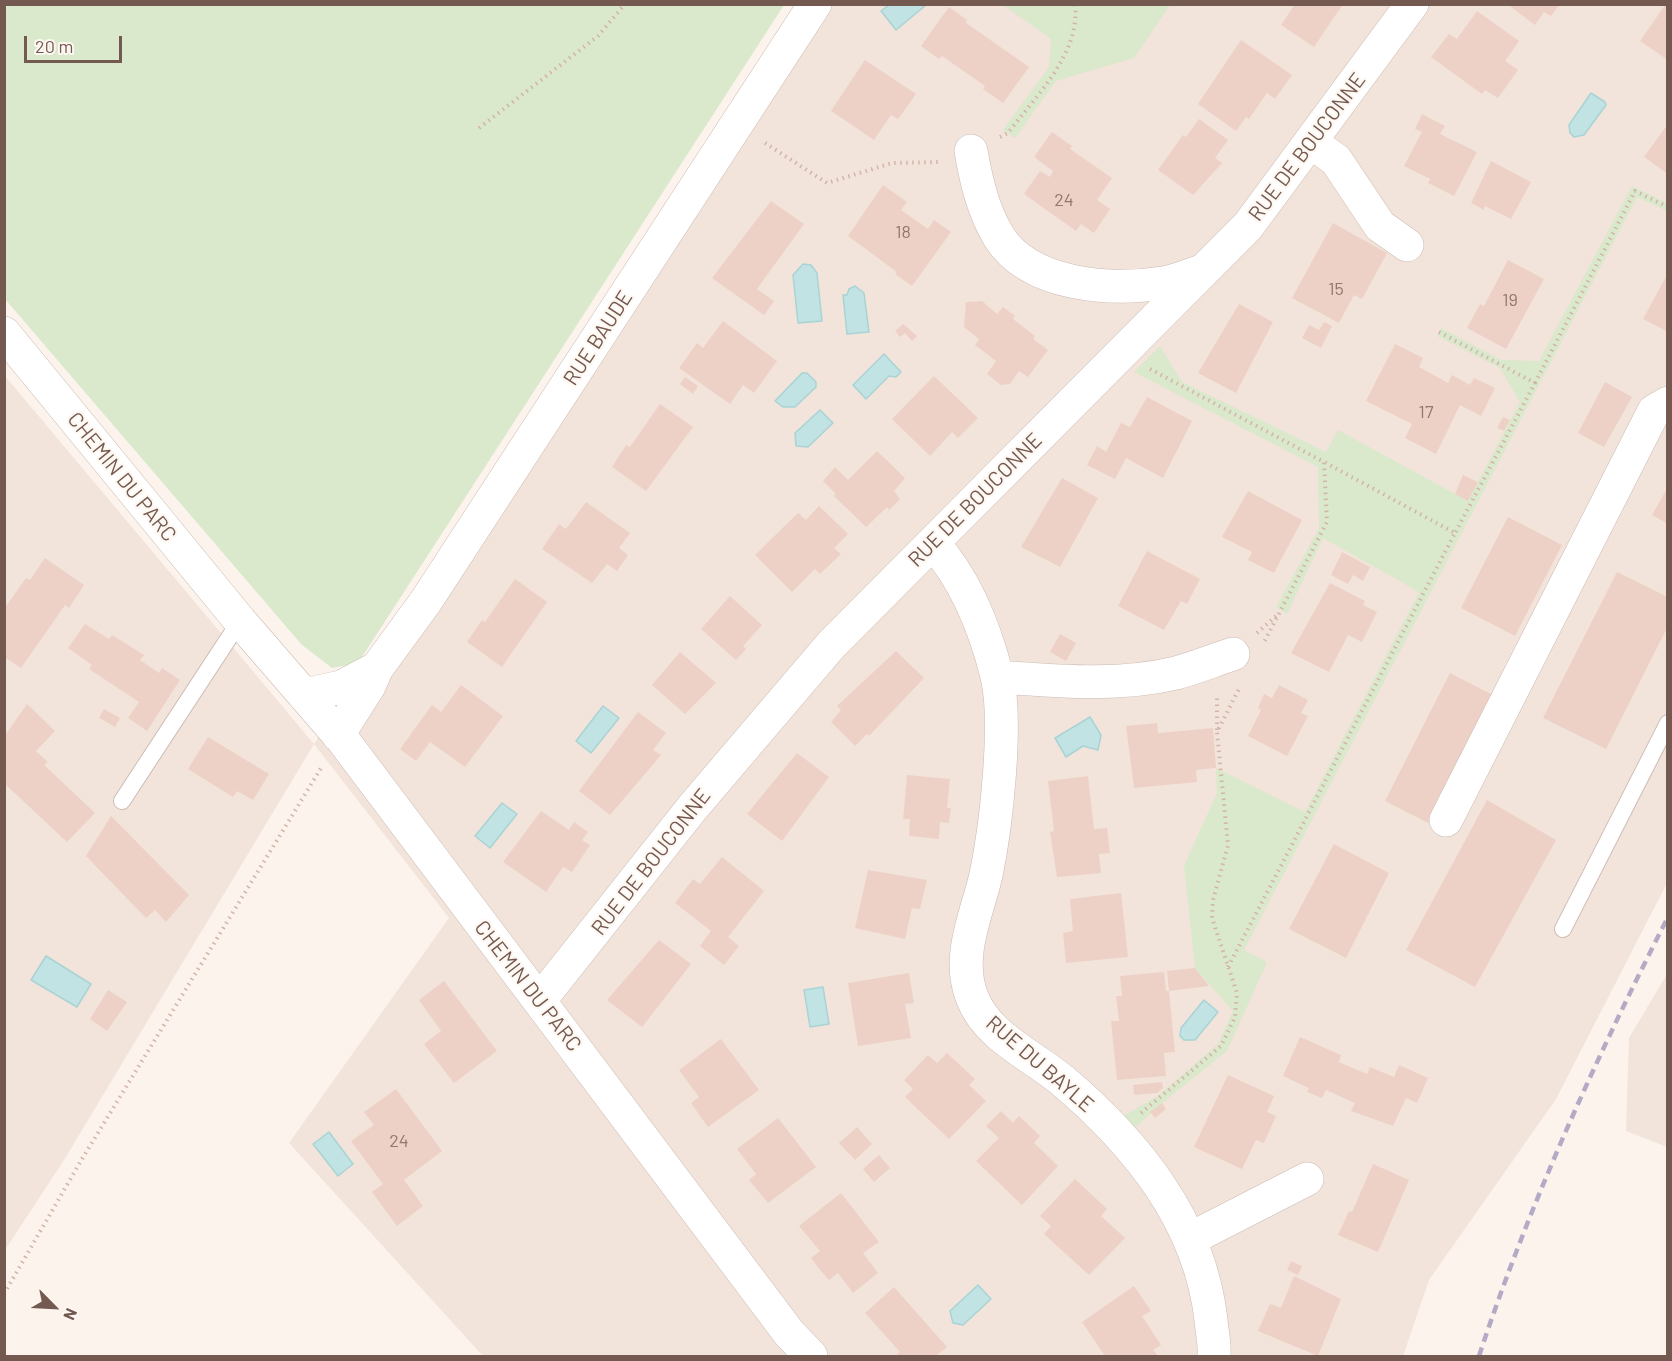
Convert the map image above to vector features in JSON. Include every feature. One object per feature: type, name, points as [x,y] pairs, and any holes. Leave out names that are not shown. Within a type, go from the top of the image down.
[{"type":"street","name":"RUE BAUDE","points":[[340,737],[377,668],[426,601],[815,4]]},
{"type":"street","name":"RUE DE BOUCONNE","points":[[540,1000],[783,699],[831,645],[1120,353],[1207,270],[1248,226],[1412,4]]},
{"type":"street","points":[[1311,142],[1336,160],[1380,226],[1407,245]]},
{"type":"street","points":[[971,151],[975,177],[985,207],[1000,239],[1020,260],[1039,271],[1066,279],[1125,285],[1164,283],[1207,270]]},
{"type":"street","name":"CHEMIN DU PARC","points":[[4,333],[240,621],[340,737],[789,1333],[811,1356]]},
{"type":"street","points":[[1446,820],[1654,411],[1668,403]]},
{"type":"street","name":"RUE DU BAYLE","points":[[933,543],[962,581],[976,614],[997,678],[1000,724],[991,851],[967,943],[967,973],[972,997],[986,1020],[1004,1039],[1062,1080],[1118,1132],[1150,1171],[1176,1210],[1198,1255],[1209,1298],[1214,1356]]},
{"type":"street","points":[[997,678],[1084,683],[1134,680],[1245,663]]},
{"type":"street","name":"RUE BAUDE","points":[[304,695],[340,687],[377,668]]},
{"type":"street","points":[[1190,1239],[1307,1179]]},
{"type":"lane","points":[[122,801],[240,621]]},
{"type":"lane","points":[[1563,929],[1668,723]]},
{"type":"path","points":[[479,128],[598,36],[625,4]]},
{"type":"path","points":[[737,124],[827,183],[892,163],[934,164],[971,151],[1008,133],[1039,92],[1062,58],[1075,30],[1075,4]]},
{"type":"path","points":[[1227,967],[1635,191],[1668,207]]},
{"type":"path","points":[[1439,332],[1535,383]]},
{"type":"path","points":[[1120,353],[1455,533]]},
{"type":"path","points":[[1118,1132],[1221,1046],[1235,1017],[1237,993],[1212,918],[1213,900],[1228,845],[1217,732],[1245,663],[1327,522],[1324,462]]},
{"type":"path","points":[[4,1294],[88,1149],[340,737]]},
{"type":"shaded area","points":[[796,5],[1667,5],[1667,883],[1556,1099],[1429,1280],[1403,1356],[483,1356],[289,1143],[449,918],[314,744]]},
{"type":"shaded area","points":[[5,376],[314,744],[64,1160],[5,1250]]},
{"type":"shaded area","points":[[1667,974],[1667,1147],[1626,1131],[1629,1038]]},
{"type":"green space","points":[[4,5],[784,5],[358,663],[332,668],[302,645],[5,299]]},
{"type":"green space","points":[[1003,5],[1170,5],[1134,58],[1056,81],[1015,138],[1003,130],[1049,67],[1051,39]]},
{"type":"green space","points":[[1632,186],[1667,203],[1667,211],[1637,197],[1244,950],[1267,962],[1227,1051],[1162,1103],[1123,1139],[1109,1124],[1158,1096],[1218,1044],[1233,1011],[1195,968],[1184,866],[1217,793],[1216,768],[1305,812],[1419,592],[1323,538],[1287,614],[1276,607],[1319,528],[1318,467],[1134,372],[1160,346],[1182,382],[1326,452],[1338,430],[1468,501],[1520,402],[1500,368],[1437,336],[1441,328],[1501,360],[1539,361]]},
{"type":"water","points":[[889,5],[926,5],[896,30],[881,11]]},
{"type":"water","points":[[1591,93],[1606,105],[1584,135],[1574,137],[1570,133],[1569,125]]},
{"type":"water","points":[[803,264],[811,265],[817,273],[822,321],[798,323],[793,275]]},
{"type":"water","points":[[855,286],[864,293],[869,332],[847,334],[843,295],[847,295],[849,289]]},
{"type":"water","points":[[884,354],[901,372],[896,377],[889,376],[866,399],[853,385]]},
{"type":"water","points":[[802,373],[807,373],[816,382],[816,387],[795,407],[783,407],[775,401]]},
{"type":"water","points":[[820,410],[833,423],[808,447],[796,446],[795,433]]},
{"type":"water","points":[[603,706],[619,718],[591,753],[576,741]]},
{"type":"water","points":[[1090,717],[1101,735],[1098,750],[1083,746],[1066,757],[1055,738]]},
{"type":"water","points":[[502,803],[517,814],[490,848],[475,836]]},
{"type":"water","points":[[46,956],[91,984],[77,1007],[31,980]]},
{"type":"water","points":[[823,987],[829,1024],[810,1027],[804,990]]},
{"type":"water","points":[[1204,1000],[1218,1012],[1195,1040],[1184,1040],[1180,1036],[1181,1028]]},
{"type":"water","points":[[329,1132],[353,1164],[338,1176],[313,1144]]},
{"type":"water","points":[[978,1285],[991,1299],[963,1325],[953,1323],[950,1311]]},
{"type":"building","points":[[1295,4],[1343,4],[1314,47],[1281,25]]},
{"type":"building","points":[[1513,4],[1560,4],[1551,16],[1544,12],[1535,25],[1511,7]]},
{"type":"building","points":[[1665,5],[1668,7],[1668,60],[1640,41]]},
{"type":"building","points":[[949,7],[967,20],[966,23],[1029,67],[1003,103],[983,89],[985,86],[942,56],[939,59],[921,46]]},
{"type":"building","points":[[1477,11],[1519,41],[1505,61],[1518,70],[1498,98],[1485,90],[1482,94],[1431,57],[1449,34],[1457,39]]},
{"type":"building","points":[[1241,40],[1292,75],[1275,99],[1267,93],[1249,119],[1246,117],[1236,131],[1198,104]]},
{"type":"building","points":[[865,60],[916,94],[898,119],[891,115],[874,140],[831,111]]},
{"type":"building","points":[[1422,114],[1445,126],[1440,134],[1477,152],[1454,196],[1428,183],[1430,179],[1404,166],[1422,132],[1415,129]]},
{"type":"building","points":[[1199,119],[1228,140],[1215,158],[1222,163],[1193,195],[1158,170],[1183,135],[1186,137]]},
{"type":"building","points":[[1668,124],[1668,174],[1644,157]]},
{"type":"building","points":[[1052,132],[1072,146],[1070,149],[1112,178],[1097,200],[1110,209],[1094,233],[1081,224],[1076,231],[1024,194],[1040,171],[1050,177],[1053,171],[1034,157]]},
{"type":"building","points":[[1491,161],[1531,182],[1511,219],[1485,206],[1484,210],[1471,203]]},
{"type":"building","points":[[883,185],[907,202],[901,210],[928,229],[934,220],[951,232],[912,286],[848,236]]},
{"type":"building","points":[[771,201],[804,224],[757,289],[774,301],[764,315],[712,278]]},
{"type":"building","points":[[1333,223],[1387,253],[1362,299],[1354,295],[1339,323],[1292,298]]},
{"type":"building","points":[[1508,260],[1544,279],[1506,349],[1467,328],[1480,304],[1484,306]]},
{"type":"building","points":[[1668,273],[1668,332],[1643,319]]},
{"type":"building","points":[[982,301],[997,314],[1003,307],[1015,316],[1013,319],[1035,336],[1033,339],[1048,350],[1028,377],[1019,371],[1010,384],[1001,385],[987,374],[996,361],[975,345],[979,339],[964,327],[966,302]]},
{"type":"building","points":[[1239,304],[1273,322],[1236,393],[1198,373]]},
{"type":"building","points":[[723,321],[777,361],[754,393],[743,385],[730,404],[679,368],[697,343],[703,348]]},
{"type":"building","points":[[1324,322],[1332,326],[1321,348],[1302,338],[1309,325],[1319,330]]},
{"type":"building","points":[[903,324],[917,336],[912,341],[905,333],[900,337],[895,331]]},
{"type":"building","points":[[1395,344],[1423,358],[1419,367],[1448,383],[1452,375],[1470,385],[1474,378],[1495,388],[1481,416],[1460,405],[1436,454],[1405,438],[1412,424],[1366,401]]},
{"type":"building","points":[[934,376],[978,418],[958,438],[952,432],[930,456],[892,419]]},
{"type":"building","points":[[685,377],[698,386],[693,394],[680,384]]},
{"type":"building","points":[[1605,382],[1632,397],[1604,447],[1578,433]]},
{"type":"building","points":[[1147,397],[1192,421],[1163,478],[1126,458],[1115,479],[1087,465],[1097,446],[1106,452],[1121,423],[1130,427]]},
{"type":"building","points":[[660,404],[693,427],[646,491],[612,467],[626,445],[630,447]]},
{"type":"building","points":[[1503,417],[1510,420],[1504,431],[1497,428]]},
{"type":"building","points":[[877,451],[905,478],[894,491],[900,499],[889,510],[887,507],[866,527],[834,496],[836,494],[823,481],[835,467],[848,480]]},
{"type":"building","points":[[1463,475],[1478,482],[1468,501],[1455,494]]},
{"type":"building","points":[[1062,478],[1098,498],[1060,567],[1021,547]]},
{"type":"building","points":[[1668,487],[1668,524],[1652,515]]},
{"type":"building","points":[[1248,491],[1302,520],[1274,573],[1248,560],[1252,552],[1222,537]]},
{"type":"building","points":[[586,502],[630,533],[619,548],[628,555],[617,571],[607,564],[592,583],[542,549],[559,524],[566,529]]},
{"type":"building","points":[[819,506],[848,534],[834,548],[841,554],[820,574],[815,569],[792,592],[755,555],[798,513],[806,520]]},
{"type":"building","points":[[1508,517],[1562,545],[1515,636],[1461,608]]},
{"type":"building","points":[[1147,551],[1200,579],[1187,604],[1181,601],[1164,630],[1118,606]]},
{"type":"building","points":[[1342,552],[1370,567],[1363,581],[1353,575],[1348,584],[1331,575]]},
{"type":"building","points":[[45,558],[84,585],[69,608],[65,605],[21,668],[4,657],[4,609],[26,578],[30,580]]},
{"type":"building","points":[[1617,572],[1668,597],[1668,626],[1606,749],[1543,718]]},
{"type":"building","points":[[515,579],[547,602],[502,667],[467,642],[482,620],[485,622]]},
{"type":"building","points":[[1330,583],[1365,601],[1363,605],[1377,612],[1362,642],[1348,635],[1329,672],[1291,653]]},
{"type":"building","points":[[730,596],[762,625],[743,646],[746,649],[736,660],[701,629]]},
{"type":"building","points":[[85,624],[109,639],[112,635],[144,655],[140,660],[159,673],[162,668],[180,680],[147,731],[128,718],[139,702],[89,669],[92,665],[68,648]]},
{"type":"building","points":[[1060,634],[1076,643],[1066,661],[1050,652]]},
{"type":"building","points":[[896,651],[924,678],[869,736],[867,734],[855,746],[831,722],[841,710],[837,706]]},
{"type":"building","points":[[680,652],[716,683],[685,714],[652,685]]},
{"type":"building","points":[[1450,673],[1493,695],[1428,823],[1385,801]]},
{"type":"building","points":[[461,685],[503,716],[465,767],[430,742],[416,761],[400,749],[432,705],[441,712]]},
{"type":"building","points":[[1279,685],[1308,700],[1301,713],[1308,716],[1287,756],[1248,736],[1261,710],[1258,708],[1264,694],[1272,698]]},
{"type":"building","points":[[27,704],[55,731],[36,751],[48,762],[44,765],[95,813],[67,842],[4,783],[4,737]]},
{"type":"building","points":[[104,709],[120,718],[115,727],[99,718]]},
{"type":"building","points":[[638,712],[666,733],[653,750],[661,755],[610,815],[579,791]]},
{"type":"building","points":[[1157,723],[1158,733],[1213,728],[1216,768],[1196,770],[1197,782],[1134,788],[1126,726]]},
{"type":"building","points":[[208,737],[269,774],[253,800],[237,791],[233,797],[188,769]]},
{"type":"building","points":[[797,753],[829,777],[782,841],[747,814]]},
{"type":"building","points":[[907,775],[950,779],[947,808],[951,808],[949,823],[940,822],[939,839],[909,836],[910,819],[903,819]]},
{"type":"building","points":[[1088,776],[1094,829],[1107,828],[1110,853],[1099,854],[1101,873],[1057,877],[1050,832],[1054,831],[1048,781]]},
{"type":"building","points":[[1487,800],[1556,840],[1475,987],[1406,950]]},
{"type":"building","points":[[541,811],[569,830],[574,822],[588,832],[582,840],[590,845],[572,872],[563,867],[546,892],[503,862]]},
{"type":"building","points":[[111,816],[189,895],[166,922],[155,910],[146,918],[86,856]]},
{"type":"building","points":[[1334,844],[1389,873],[1346,958],[1289,929]]},
{"type":"building","points":[[722,857],[764,891],[728,937],[739,946],[724,965],[700,946],[711,931],[675,903],[693,879],[700,884]]},
{"type":"building","points":[[868,870],[927,880],[920,909],[912,908],[905,939],[855,928]]},
{"type":"building","points":[[1121,893],[1128,957],[1066,963],[1063,933],[1073,931],[1070,899]]},
{"type":"building","points":[[659,940],[691,964],[642,1027],[607,1000]]},
{"type":"building","points":[[1195,968],[1209,986],[1169,991],[1167,971]]},
{"type":"building","points":[[1164,972],[1166,991],[1169,991],[1175,1052],[1164,1053],[1166,1076],[1117,1080],[1111,1021],[1119,1021],[1116,996],[1122,996],[1120,976]]},
{"type":"building","points":[[909,973],[914,1003],[905,1004],[911,1038],[858,1046],[848,983]]},
{"type":"building","points":[[444,981],[497,1051],[454,1083],[424,1044],[441,1031],[419,1000]]},
{"type":"building","points":[[108,990],[127,1002],[107,1031],[90,1019]]},
{"type":"building","points":[[1300,1037],[1341,1055],[1339,1062],[1367,1074],[1370,1067],[1394,1077],[1399,1065],[1428,1078],[1417,1103],[1406,1098],[1393,1126],[1351,1111],[1355,1103],[1326,1090],[1322,1098],[1307,1092],[1309,1088],[1283,1076]]},
{"type":"building","points":[[721,1039],[759,1090],[708,1127],[691,1103],[699,1097],[679,1070]]},
{"type":"building","points":[[947,1053],[975,1079],[969,1085],[986,1101],[949,1139],[905,1097],[913,1089],[904,1080],[928,1055],[937,1063]]},
{"type":"building","points":[[1228,1075],[1274,1096],[1267,1112],[1276,1116],[1264,1143],[1256,1140],[1242,1169],[1194,1147]]},
{"type":"building","points":[[1162,1082],[1163,1088],[1157,1093],[1134,1095],[1133,1085]]},
{"type":"building","points":[[396,1089],[442,1151],[404,1180],[423,1206],[397,1226],[372,1192],[383,1184],[351,1141],[374,1125],[364,1112]]},
{"type":"building","points":[[1162,1103],[1166,1109],[1155,1118],[1150,1112]]},
{"type":"building","points":[[1001,1111],[1013,1123],[1019,1116],[1040,1136],[1034,1143],[1058,1166],[1022,1205],[976,1161],[999,1138],[986,1126]]},
{"type":"building","points":[[778,1118],[816,1167],[768,1203],[749,1180],[756,1174],[737,1149]]},
{"type":"building","points":[[857,1127],[872,1144],[855,1160],[839,1143]]},
{"type":"building","points":[[879,1155],[890,1168],[874,1182],[863,1169]]},
{"type":"building","points":[[1373,1164],[1409,1180],[1378,1252],[1338,1235],[1349,1211],[1352,1212]]},
{"type":"building","points":[[1075,1179],[1107,1209],[1101,1216],[1125,1238],[1089,1275],[1044,1234],[1051,1226],[1040,1216]]},
{"type":"building","points":[[841,1193],[879,1242],[863,1253],[878,1273],[853,1293],[838,1273],[829,1280],[821,1271],[811,1258],[820,1251],[799,1226]]},
{"type":"building","points":[[1291,1261],[1302,1266],[1298,1275],[1287,1270]]},
{"type":"building","points":[[1294,1276],[1341,1299],[1318,1356],[1258,1331],[1270,1304],[1281,1308]]},
{"type":"building","points":[[1134,1286],[1151,1311],[1142,1316],[1161,1345],[1153,1350],[1158,1356],[1105,1356],[1082,1322]]},
{"type":"building","points":[[894,1287],[947,1347],[936,1356],[899,1356],[897,1354],[900,1352],[865,1313]]},
{"type":"railway","points":[[1479,1356],[1519,1244],[1565,1134],[1589,1079],[1668,917]]}]
